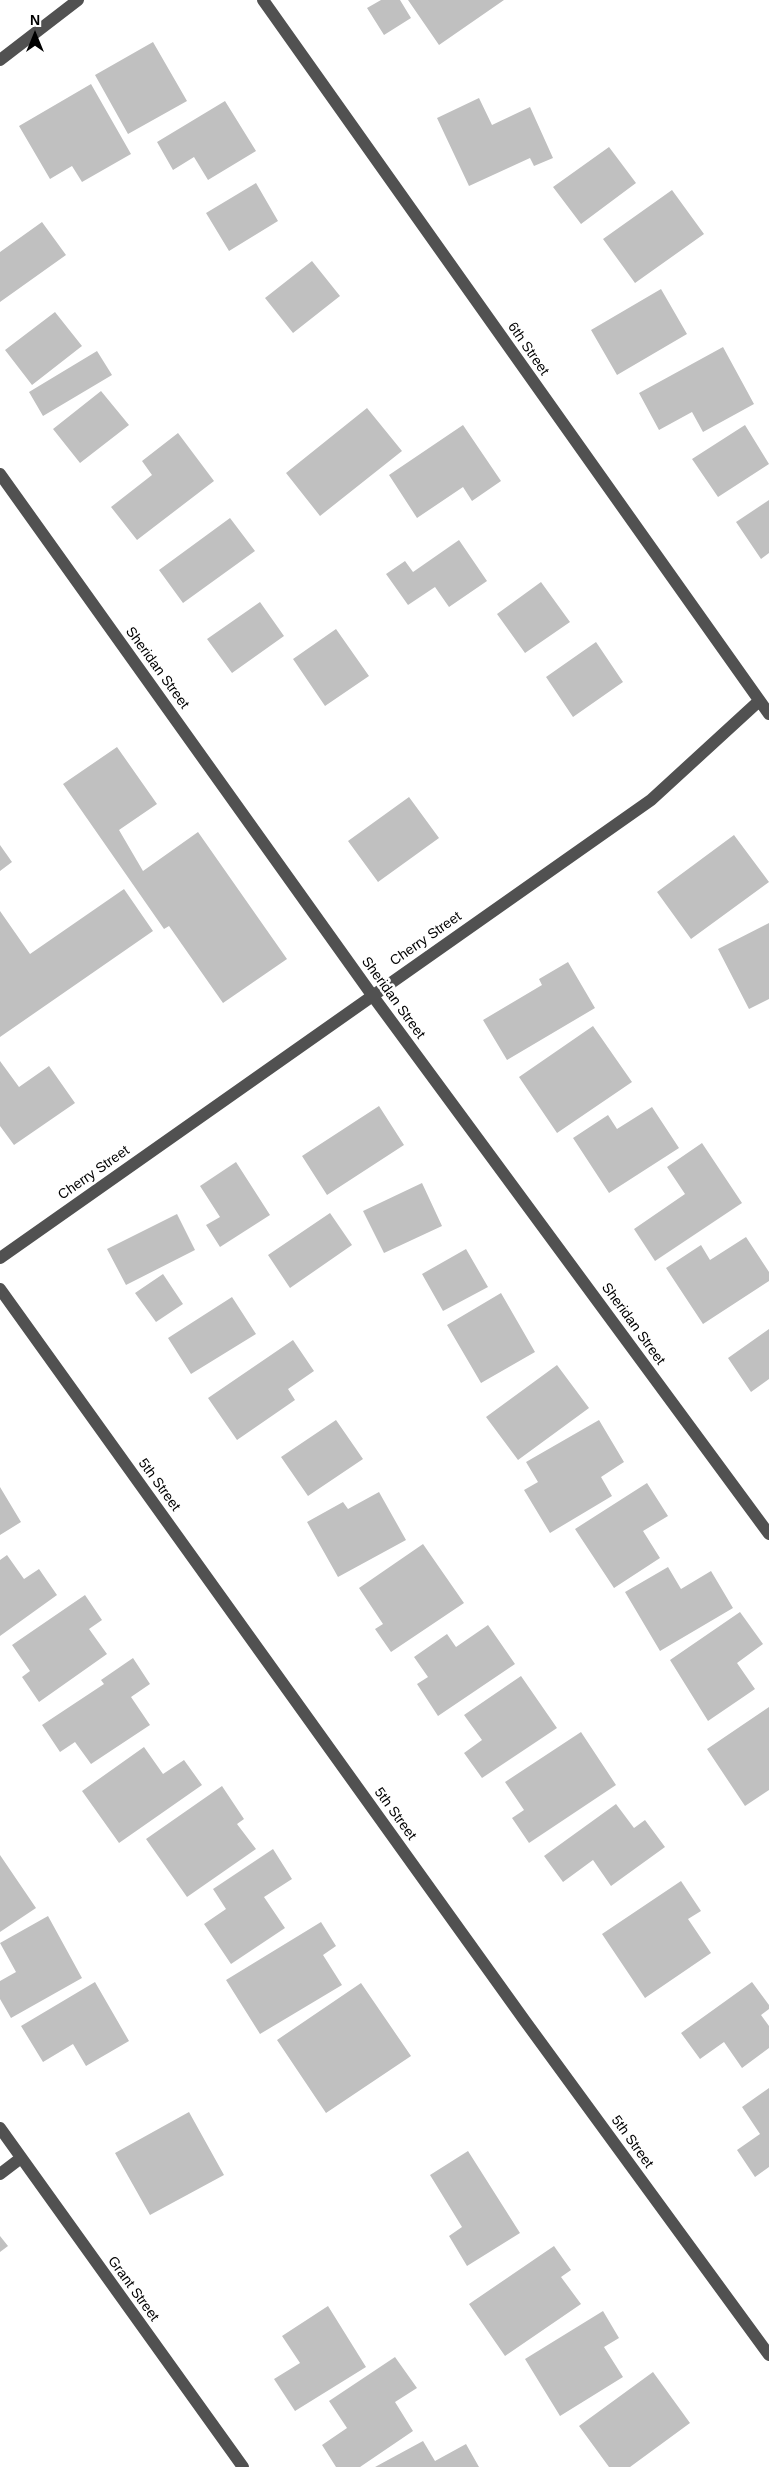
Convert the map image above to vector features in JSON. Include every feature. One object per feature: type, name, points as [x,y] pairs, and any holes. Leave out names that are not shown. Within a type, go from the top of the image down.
[{"type":"street","points":[[0,60],[78,0]]},
{"type":"street","name":"6th Street","points":[[263,0],[769,714]]},
{"type":"street","name":"Sheridan Street","points":[[0,474],[372,995],[769,1534]]},
{"type":"street","name":"Cherry Street","points":[[0,1258],[651,800],[759,701]]},
{"type":"street","name":"5th Street","points":[[0,1288],[531,2029],[769,2355]]},
{"type":"street","name":"Grant Street","points":[[0,2128],[243,2467]]},
{"type":"street","points":[[0,2174],[21,2158]]},
{"type":"building","points":[[381,0],[400,0],[411,18],[384,35],[367,8]]},
{"type":"building","points":[[408,0],[504,0],[439,45]]},
{"type":"building","points":[[153,42],[187,101],[128,134],[95,75]]},
{"type":"building","points":[[91,84],[131,154],[82,182],[72,166],[50,179],[19,126]]},
{"type":"building","points":[[479,98],[492,125],[530,107],[553,158],[534,166],[530,158],[469,186],[437,118]]},
{"type":"building","points":[[225,101],[256,151],[208,180],[194,157],[173,170],[157,142]]},
{"type":"building","points":[[609,147],[636,183],[581,224],[553,187]]},
{"type":"building","points":[[256,183],[278,221],[229,251],[206,213]]},
{"type":"building","points":[[672,190],[704,234],[635,283],[603,239]]},
{"type":"building","points":[[42,222],[66,255],[0,302],[0,252]]},
{"type":"building","points":[[312,261],[340,296],[293,333],[265,298]]},
{"type":"building","points":[[661,289],[687,334],[617,375],[591,330]]},
{"type":"building","points":[[55,312],[82,346],[32,385],[5,350]]},
{"type":"building","points":[[723,347],[754,404],[703,432],[692,412],[659,430],[639,393]]},
{"type":"building","points":[[97,351],[112,375],[43,416],[29,392]]},
{"type":"building","points":[[101,391],[129,425],[80,463],[53,429]]},
{"type":"building","points":[[367,408],[402,451],[320,516],[286,473]]},
{"type":"building","points":[[463,425],[501,481],[472,501],[463,487],[417,518],[389,475]]},
{"type":"building","points":[[745,425],[769,464],[718,497],[692,459]]},
{"type":"building","points":[[178,433],[214,481],[137,540],[111,507],[152,475],[142,461]]},
{"type":"building","points":[[769,500],[769,553],[761,559],[736,522]]},
{"type":"building","points":[[230,518],[255,551],[183,603],[159,570]]},
{"type":"building","points":[[459,540],[487,581],[449,607],[435,587],[408,605],[386,574],[405,561],[413,572]]},
{"type":"building","points":[[541,582],[570,622],[525,653],[497,614]]},
{"type":"building","points":[[260,602],[284,636],[232,673],[207,639]]},
{"type":"building","points":[[336,629],[369,676],[325,706],[293,659]]},
{"type":"building","points":[[596,642],[623,682],[573,717],[546,677]]},
{"type":"building","points":[[117,747],[157,804],[119,830],[143,871],[198,832],[287,959],[223,1003],[169,926],[164,929],[63,784]]},
{"type":"building","points":[[409,797],[439,838],[378,882],[348,841]]},
{"type":"building","points":[[734,835],[769,882],[691,939],[657,892]]},
{"type":"building","points":[[0,845],[12,862],[0,871]]},
{"type":"building","points":[[124,889],[153,931],[0,1037],[0,911],[30,954]]},
{"type":"building","points":[[769,923],[769,999],[749,1009],[718,949]]},
{"type":"building","points":[[568,962],[595,1008],[507,1060],[483,1020],[542,985],[539,979]]},
{"type":"building","points":[[593,1026],[632,1082],[557,1133],[519,1077]]},
{"type":"building","points":[[0,1061],[19,1087],[49,1066],[75,1103],[14,1145],[0,1126]]},
{"type":"building","points":[[379,1106],[404,1145],[327,1195],[302,1156]]},
{"type":"building","points":[[652,1107],[679,1148],[609,1193],[573,1138],[608,1115],[617,1129]]},
{"type":"building","points":[[702,1143],[742,1203],[655,1261],[634,1229],[685,1194],[667,1167]]},
{"type":"building","points":[[236,1162],[270,1215],[220,1247],[206,1225],[220,1217],[200,1186]]},
{"type":"building","points":[[422,1183],[442,1226],[384,1253],[363,1211]]},
{"type":"building","points":[[330,1213],[352,1245],[290,1288],[268,1255]]},
{"type":"building","points":[[177,1214],[195,1250],[126,1285],[107,1249]]},
{"type":"building","points":[[746,1237],[769,1272],[769,1281],[703,1324],[666,1268],[701,1245],[710,1260]]},
{"type":"building","points":[[466,1249],[488,1287],[443,1311],[422,1274]]},
{"type":"building","points":[[163,1274],[183,1304],[156,1322],[135,1293]]},
{"type":"building","points":[[501,1293],[535,1352],[481,1383],[447,1325]]},
{"type":"building","points":[[232,1297],[256,1334],[191,1374],[168,1338]]},
{"type":"building","points":[[769,1329],[769,1379],[751,1392],[728,1358]]},
{"type":"building","points":[[293,1340],[314,1371],[288,1389],[295,1400],[237,1440],[208,1398]]},
{"type":"building","points":[[557,1365],[589,1408],[518,1460],[486,1417]]},
{"type":"building","points":[[336,1420],[363,1459],[308,1496],[281,1457]]},
{"type":"building","points":[[599,1420],[624,1462],[601,1477],[612,1496],[550,1533],[524,1490],[538,1482],[526,1462]]},
{"type":"building","points":[[647,1483],[668,1516],[643,1531],[660,1558],[614,1588],[575,1529]]},
{"type":"building","points":[[0,1487],[21,1522],[0,1535]]},
{"type":"building","points":[[379,1492],[406,1540],[338,1577],[307,1522],[343,1502],[348,1509]]},
{"type":"building","points":[[423,1544],[464,1603],[391,1652],[375,1629],[383,1624],[359,1588]]},
{"type":"building","points":[[7,1555],[24,1579],[39,1569],[57,1595],[0,1636],[0,1560]]},
{"type":"building","points":[[668,1567],[681,1589],[711,1571],[733,1608],[660,1651],[625,1592]]},
{"type":"building","points":[[85,1595],[102,1620],[89,1629],[107,1654],[39,1702],[22,1677],[30,1671],[12,1645]]},
{"type":"building","points":[[740,1612],[763,1644],[737,1663],[755,1689],[708,1721],[670,1660]]},
{"type":"building","points":[[488,1625],[515,1664],[438,1716],[417,1684],[428,1677],[414,1657],[447,1634],[456,1647]]},
{"type":"building","points":[[133,1658],[150,1684],[131,1697],[150,1725],[91,1764],[75,1742],[60,1752],[42,1725],[104,1684],[101,1680]]},
{"type":"building","points":[[521,1676],[557,1728],[482,1778],[464,1753],[482,1740],[464,1715]]},
{"type":"building","points":[[769,1707],[769,1790],[745,1806],[707,1749]]},
{"type":"building","points":[[581,1732],[616,1785],[529,1843],[512,1818],[524,1810],[505,1782]]},
{"type":"building","points":[[144,1747],[163,1774],[184,1760],[202,1785],[119,1843],[82,1791]]},
{"type":"building","points":[[222,1786],[244,1819],[237,1824],[256,1849],[187,1897],[146,1839]]},
{"type":"building","points":[[616,1804],[634,1828],[645,1820],[665,1847],[611,1886],[593,1860],[563,1882],[544,1856]]},
{"type":"building","points":[[273,1849],[292,1879],[264,1897],[285,1928],[231,1964],[204,1924],[226,1909],[213,1889]]},
{"type":"building","points":[[0,1855],[36,1908],[0,1932]]},
{"type":"building","points":[[681,1881],[701,1911],[688,1919],[711,1953],[645,1998],[602,1934]]},
{"type":"building","points":[[48,1916],[82,1978],[11,2018],[0,1999],[0,1981],[16,1972],[0,1943]]},
{"type":"building","points":[[321,1922],[336,1946],[323,1955],[342,1985],[260,2034],[226,1980]]},
{"type":"building","points":[[95,1982],[129,2041],[86,2066],[73,2044],[43,2062],[21,2026]]},
{"type":"building","points":[[752,1982],[769,2005],[769,2009],[761,2015],[769,2026],[769,2048],[742,2068],[724,2042],[700,2059],[681,2033]]},
{"type":"building","points":[[361,1983],[411,2056],[326,2113],[277,2040]]},
{"type":"building","points":[[769,2088],[769,2167],[755,2177],[737,2150],[760,2134],[742,2107]]},
{"type":"building","points":[[189,2112],[224,2175],[150,2215],[115,2153]]},
{"type":"building","points":[[468,2151],[520,2233],[467,2266],[449,2236],[462,2227],[430,2175]]},
{"type":"building","points":[[0,2236],[8,2246],[0,2252]]},
{"type":"building","points":[[554,2246],[571,2270],[561,2277],[581,2304],[505,2356],[469,2304]]},
{"type":"building","points":[[328,2306],[366,2367],[295,2411],[274,2379],[300,2363],[282,2336]]},
{"type":"building","points":[[603,2311],[619,2338],[604,2347],[623,2377],[560,2416],[525,2359]]},
{"type":"building","points":[[395,2357],[417,2388],[395,2402],[413,2431],[360,2467],[336,2467],[322,2445],[347,2428],[329,2401]]},
{"type":"building","points":[[653,2372],[690,2423],[630,2467],[609,2467],[579,2426]]},
{"type":"building","points":[[423,2441],[435,2461],[466,2444],[479,2467],[375,2467]]}]
